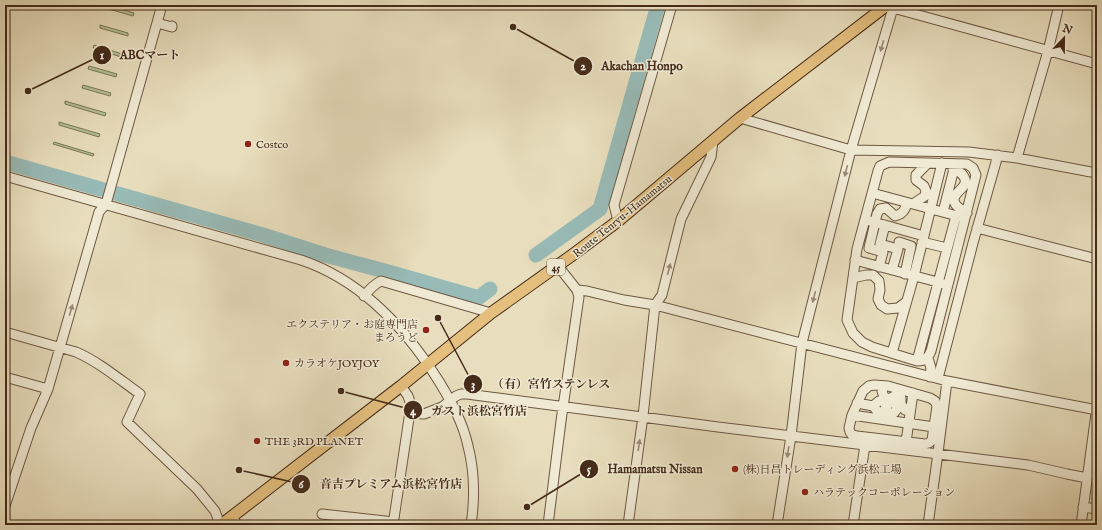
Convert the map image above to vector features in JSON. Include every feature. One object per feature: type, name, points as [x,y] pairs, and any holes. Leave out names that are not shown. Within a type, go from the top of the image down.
[{"type":"main road","name":"Route Tenryu-Hamamatsu","points":[[221,525],[234,520],[492,313],[618,221],[740,118],[885,6]]},
{"type":"street","points":[[5,506],[31,428],[48,389],[99,212],[107,201],[162,5]]},
{"type":"street","points":[[618,221],[614,205],[672,5]]},
{"type":"street","points":[[1017,158],[1048,51],[1059,5]]},
{"type":"street","points":[[777,525],[791,436],[802,343],[851,150],[885,6],[1097,64]]},
{"type":"street","points":[[157,23],[169,27],[172,26]]},
{"type":"street","points":[[740,118],[851,150],[969,152],[998,155],[1097,172]]},
{"type":"street","points":[[628,525],[643,416],[655,305],[662,295],[681,219],[711,157],[713,141]]},
{"type":"street","points":[[934,378],[998,155]]},
{"type":"street","points":[[889,162],[928,162],[954,166],[967,164],[973,168],[976,175],[931,351],[928,358],[923,361],[917,361],[867,345],[853,333],[847,320],[857,249],[880,166],[889,162]]},
{"type":"street","points":[[879,266],[883,252],[869,248],[877,214],[880,209],[886,208],[894,216],[900,215],[910,203],[925,196],[926,191],[924,186],[919,184],[916,180],[916,175],[928,162]]},
{"type":"street","points":[[909,275],[923,239],[942,163]]},
{"type":"street","points":[[943,212],[954,166]]},
{"type":"street","points":[[954,166],[965,177],[966,182],[954,200],[955,204],[966,216]]},
{"type":"street","points":[[5,176],[107,201],[312,264],[333,275],[364,296],[391,319],[428,364],[451,400],[469,447],[474,483],[471,525]]},
{"type":"street","points":[[872,193],[956,216],[966,216]]},
{"type":"street","points":[[917,361],[956,216]]},
{"type":"street","points":[[865,220],[902,230],[947,248]]},
{"type":"street","points":[[885,225],[880,244],[912,246],[906,302],[892,353]]},
{"type":"street","points":[[977,228],[1097,259]]},
{"type":"street","points":[[892,270],[902,230]]},
{"type":"street","points":[[855,260],[948,286]]},
{"type":"street","points":[[548,525],[579,297],[577,290],[558,266]]},
{"type":"street","points":[[853,278],[873,275],[879,281],[880,290],[878,299],[881,305],[887,309],[898,308],[906,302]]},
{"type":"street","points":[[364,296],[377,282],[381,281],[492,313]]},
{"type":"street","points":[[577,290],[655,305],[947,381],[1097,409],[1081,525]]},
{"type":"street","points":[[5,332],[86,356],[140,394],[127,422],[197,489],[215,511],[221,525]]},
{"type":"street","points":[[928,358],[934,378]]},
{"type":"street","points":[[5,377],[48,389]]},
{"type":"street","points":[[928,525],[947,381]]},
{"type":"street","points":[[322,514],[394,524],[411,404],[409,397],[401,386]]},
{"type":"street","points":[[869,386],[884,386],[913,393],[930,398],[935,401],[937,406],[932,440],[929,443],[925,444],[852,435],[850,432],[852,415],[863,391],[869,386]]},
{"type":"street","points":[[884,386],[882,391],[884,397],[889,399],[894,396],[898,396],[901,398],[901,404],[909,424],[906,442]]},
{"type":"street","points":[[857,403],[873,406],[879,401],[883,401],[888,413],[891,414],[904,410],[913,393]]},
{"type":"street","points":[[410,413],[424,414],[442,407],[461,394],[466,394],[1028,465],[1087,478]]},
{"type":"street","points":[[852,415],[934,427]]},
{"type":"street","points":[[853,525],[865,444]]},
{"type":"street","points":[[1083,507],[1097,509]]},
{"type":"green space","points":[[107,5],[134,13],[133,16],[105,8]]},
{"type":"green space","points":[[100,25],[128,33],[128,36],[100,28]]},
{"type":"green space","points":[[94,45],[122,54],[121,57],[93,48]]},
{"type":"green space","points":[[89,66],[117,74],[116,77],[88,69]]},
{"type":"green space","points":[[83,85],[111,93],[110,96],[82,88]]},
{"type":"green space","points":[[65,101],[106,113],[105,116],[65,104]]},
{"type":"green space","points":[[59,122],[100,134],[99,137],[59,125]]},
{"type":"green space","points":[[54,142],[94,154],[93,156],[53,144]]},
{"type":"waterway","points":[[536,255],[600,209],[658,5]]},
{"type":"waterway","points":[[5,162],[478,298],[490,289]]},
{"type":"place","name":"Akachan Honpo","points":[[513,27]]},
{"type":"place","name":"ABCマート","points":[[28,91]]},
{"type":"place","name":"Costco","points":[[248,144]]},
{"type":"place","name":"（有）宮竹ステンレス","points":[[438,318]]},
{"type":"place","name":"エクステリア・お庭専門店 まろうど","points":[[426,330]]},
{"type":"place","name":"カラオケJOYJOY","points":[[286,363]]},
{"type":"place","name":"ガスト浜松宮竹店","points":[[341,391]]},
{"type":"place","name":"THE 3RD PLANET","points":[[257,441]]},
{"type":"place","name":"(株)日昌トレーディング浜松工場","points":[[735,469]]},
{"type":"place","name":"音吉プレミアム浜松宮竹店","points":[[239,470]]},
{"type":"place","name":"ハラテックコーポレーション","points":[[805,492]]},
{"type":"place","name":"Hamamatsu Nissan","points":[[527,507]]}]
